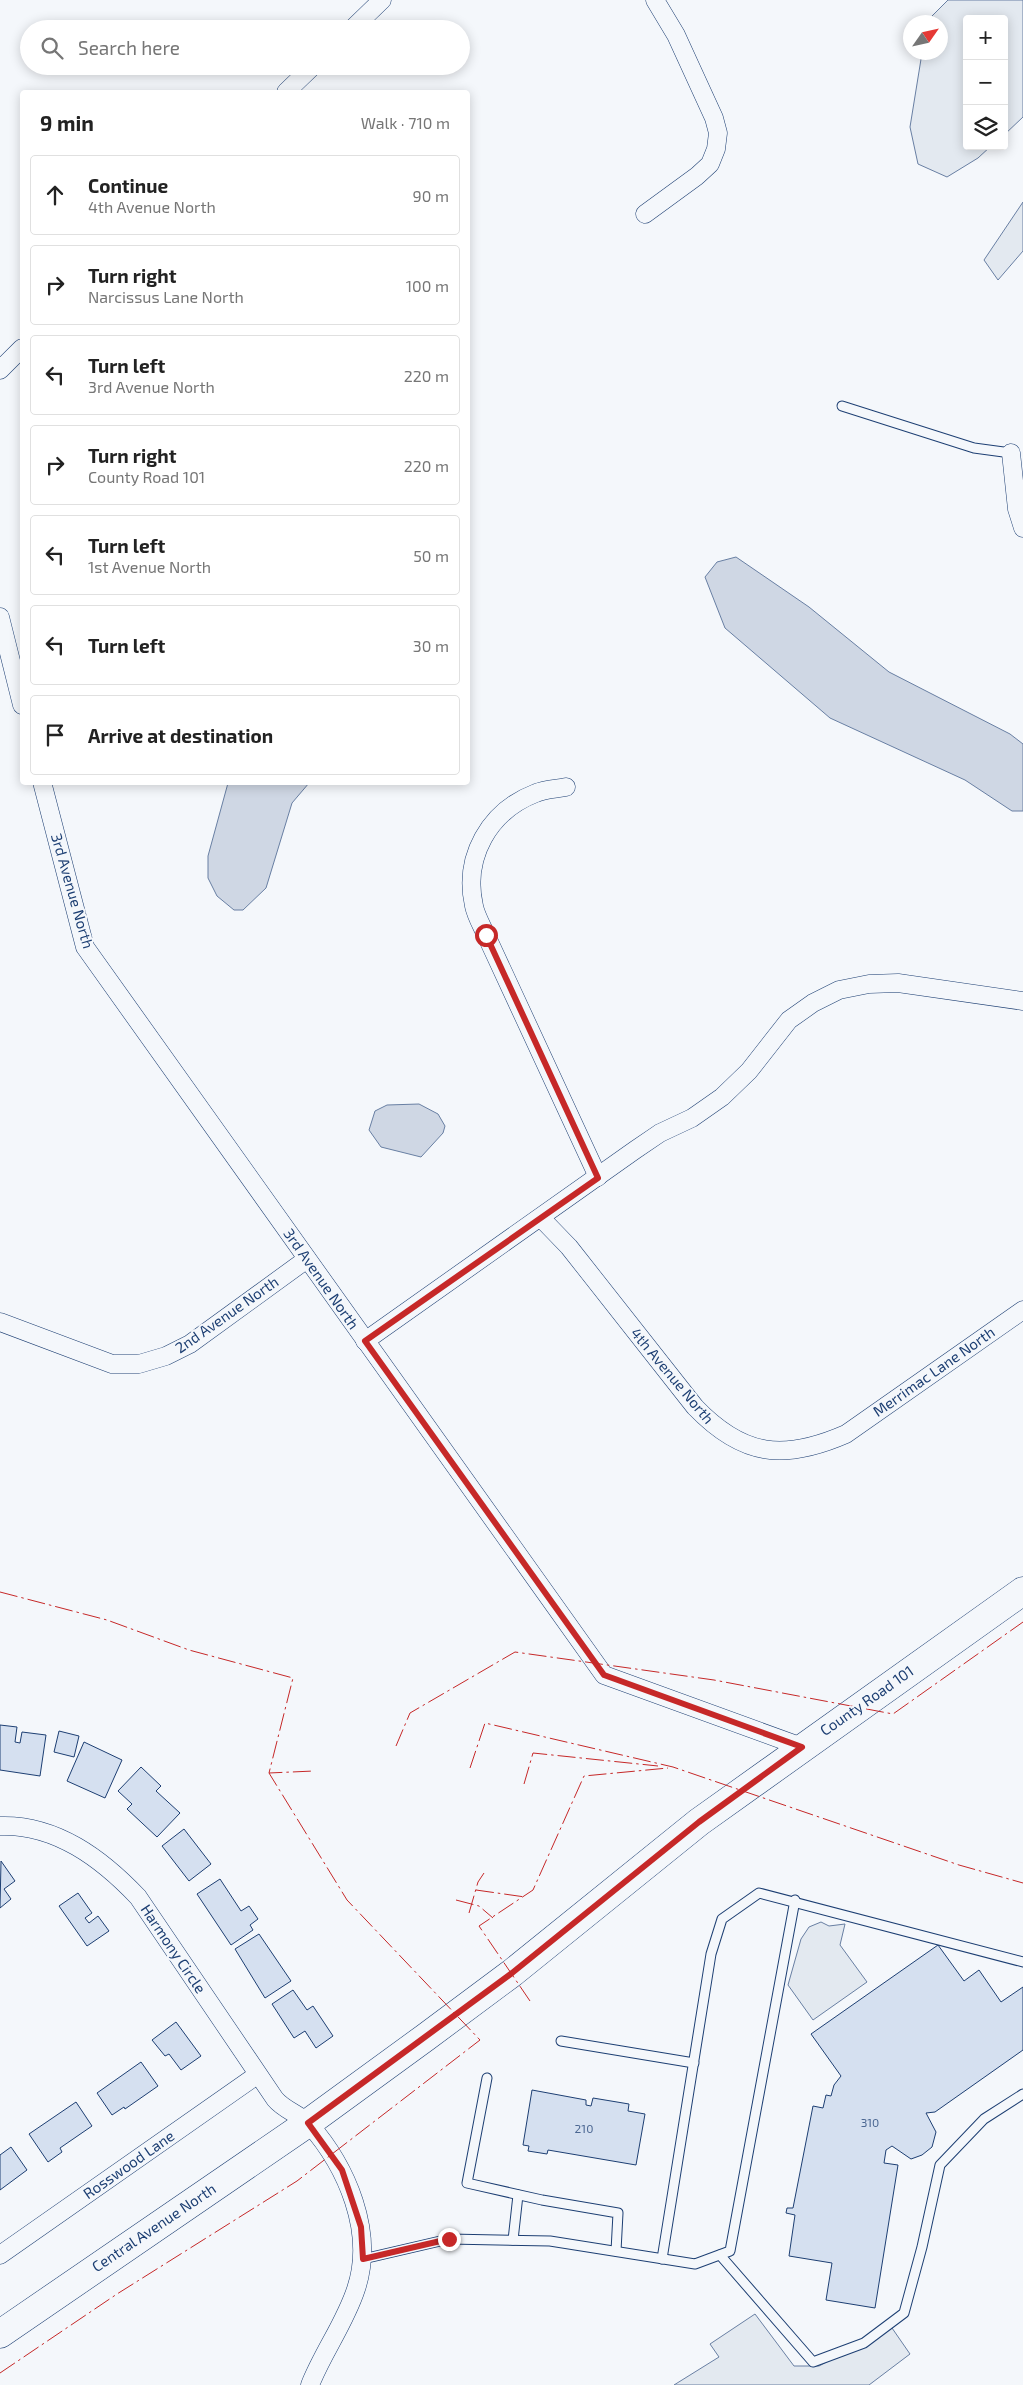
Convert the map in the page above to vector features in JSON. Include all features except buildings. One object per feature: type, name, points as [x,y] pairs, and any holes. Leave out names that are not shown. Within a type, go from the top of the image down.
[{"type":"main road","name":"County Road 101","points":[[308,2123],[512,1973],[699,1822],[1023,1591]]},
{"type":"main road","name":"Central Avenue North","points":[[0,2334],[308,2123]]},
{"type":"street","points":[[361,20],[382,0]]},
{"type":"street","points":[[645,214],[698,176],[710,164],[716,149],[718,133],[714,118],[676,35],[655,0]]},
{"type":"street","points":[[288,90],[304,75]]},
{"type":"street","points":[[0,370],[20,350]]},
{"type":"street","points":[[1011,453],[1017,509],[1023,528]]},
{"type":"street","points":[[0,617],[20,697]]},
{"type":"street","name":"3rd Avenue North","points":[[43,785],[85,947],[604,1675],[802,1747]]},
{"type":"street","points":[[566,787],[537,792],[511,806],[491,825],[476,850],[471,878],[474,907],[482,926],[598,1178]]},
{"type":"street","points":[[365,1341],[660,1133],[692,1118],[722,1098],[749,1071],[788,1020],[813,1003],[839,990],[869,984],[898,983],[1023,1001]]},
{"type":"street","name":"4th Avenue North","points":[[541,1218],[568,1247],[695,1407],[715,1427],[739,1442],[765,1449],[794,1451],[821,1445],[846,1434]]},
{"type":"street","name":"2nd Avenue North","points":[[0,1322],[112,1364],[139,1364],[166,1356],[190,1344],[307,1259]]},
{"type":"street","name":"Merrimac Lane North","points":[[846,1434],[1023,1310]]},
{"type":"street","name":"Harmony Circle","points":[[0,1826],[9,1826],[47,1834],[81,1848],[113,1871],[138,1897],[278,2103],[308,2123]]},
{"type":"street","name":"Rosswood Lane","points":[[0,2255],[258,2075]]},
{"type":"street","points":[[308,2123],[342,2170],[361,2227],[363,2259],[356,2289],[310,2385]]},
{"type":"lane","points":[[842,406],[974,448],[1011,453]]},
{"type":"lane","points":[[662,2259],[711,1954],[722,1919],[759,1893],[794,1900],[1023,1962]]},
{"type":"lane","points":[[363,2259],[449,2239],[550,2241],[695,2264],[730,2251],[794,1900]]},
{"type":"lane","points":[[561,2041],[694,2063]]},
{"type":"lane","points":[[487,2078],[467,2183],[518,2195],[618,2213],[616,2252]]},
{"type":"lane","points":[[720,2255],[812,2362],[864,2343],[904,2313],[922,2246],[940,2165],[984,2119],[1023,2094]]},
{"type":"lane","points":[[513,2240],[518,2195]]},
{"type":"shaded area","points":[[948,0],[1023,0],[1023,117],[1008,131],[1008,15],[963,15],[963,150],[987,150],[978,158],[947,177],[918,164],[910,127],[921,60],[948,60],[948,15],[933,15]]},
{"type":"shaded area","points":[[1023,202],[1023,251],[998,280],[984,260]]},
{"type":"shaded area","points":[[736,557],[809,607],[889,672],[1010,734],[1023,744],[1023,811],[1012,811],[965,780],[830,718],[725,628],[705,577],[717,562]]},
{"type":"shaded area","points":[[227,785],[307,785],[292,803],[266,888],[243,910],[234,910],[217,896],[208,878],[208,856]]},
{"type":"shaded area","points":[[419,1104],[438,1114],[445,1126],[443,1133],[421,1157],[381,1147],[369,1130],[375,1111],[387,1105]]},
{"type":"shaded area","points":[[821,1922],[829,1926],[845,1924],[840,1945],[867,1982],[813,2020],[788,1985],[801,1939],[809,1927]]},
{"type":"shaded area","points":[[755,2314],[794,2366],[819,2366],[892,2328],[910,2354],[869,2385],[674,2385],[719,2357],[710,2344]]},
{"type":"power","points":[[0,1592],[107,1620],[189,1650],[293,1678],[269,1773],[314,1771]]},
{"type":"power","points":[[396,1746],[410,1713],[515,1652],[714,1680],[893,1714],[1023,1622]]},
{"type":"power","points":[[470,1768],[485,1723],[673,1767],[959,1865],[1023,1883]]},
{"type":"power","points":[[524,1784],[533,1753],[658,1766]]},
{"type":"power","points":[[530,2001],[479,1926],[533,1890],[584,1776],[668,1768]]},
{"type":"power","points":[[0,2373],[117,2294],[297,2181],[480,2040],[347,1900],[269,1773]]},
{"type":"power","points":[[469,1913],[478,1882],[484,1873]]},
{"type":"power","points":[[476,1890],[525,1897]]},
{"type":"power","points":[[456,1900],[479,1906],[493,1918]]},
{"type":"route","points":[[449,2239],[363,2259],[361,2227],[342,2170],[308,2123],[512,1973],[699,1822],[802,1747],[604,1675],[365,1341],[598,1178],[486,935]]}]
